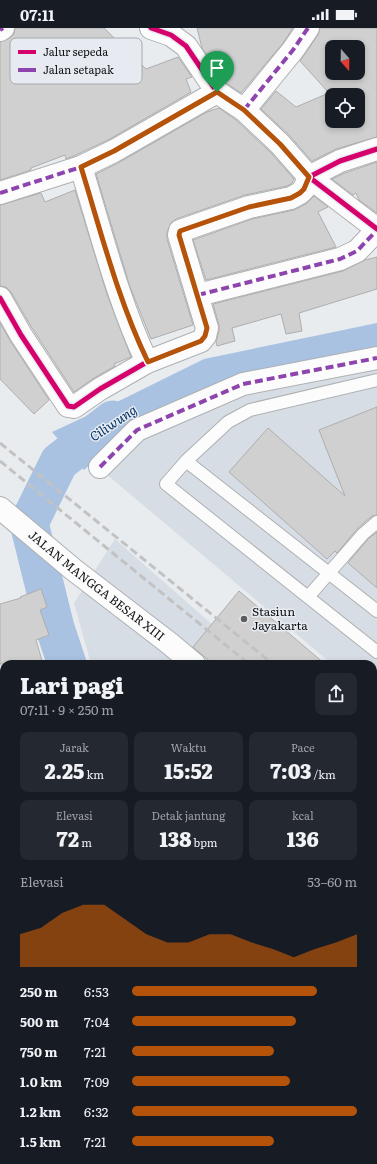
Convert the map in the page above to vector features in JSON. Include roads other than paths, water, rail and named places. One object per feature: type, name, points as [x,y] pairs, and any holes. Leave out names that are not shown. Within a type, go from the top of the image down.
[{"type":"street","points":[[151,28],[171,35],[186,46],[217,92],[244,110],[280,144],[309,177],[377,229],[357,251],[340,259],[198,295]]},
{"type":"street","points":[[244,110],[293,50],[308,28]]},
{"type":"street","points":[[0,193],[81,167],[114,151],[217,92]]},
{"type":"street","points":[[0,298],[21,335],[68,406],[71,408],[74,407],[100,389],[148,362],[201,341],[205,336],[207,328],[179,235],[180,231],[249,207],[291,198],[304,189],[309,177],[340,161],[377,149]]},
{"type":"street","points":[[81,167],[111,268],[140,346],[148,362]]},
{"type":"street","points":[[100,467],[137,430],[243,384],[377,358]]},
{"type":"street","name":"JALAN MANGGA BESAR XIII","points":[[0,508],[74,570],[170,643],[189,660]]},
{"type":"lane","points":[[377,380],[250,410],[228,422],[186,461],[166,484],[377,652]]},
{"type":"lane","points":[[186,461],[377,611]]},
{"type":"lane","points":[[308,597],[363,534],[377,522]]},
{"type":"water","points":[[377,323],[377,355],[136,424],[84,470],[52,432],[204,359]]},
{"type":"waterway","name":"Ciliwung","points":[[66,660],[55,628],[29,523],[59,462],[113,420]]},
{"type":"railway","points":[[0,443],[268,660]]},
{"type":"railway","points":[[0,461],[244,660]]},
{"type":"place","name":"Stasiun Jayakarta","points":[[244,619]]}]
